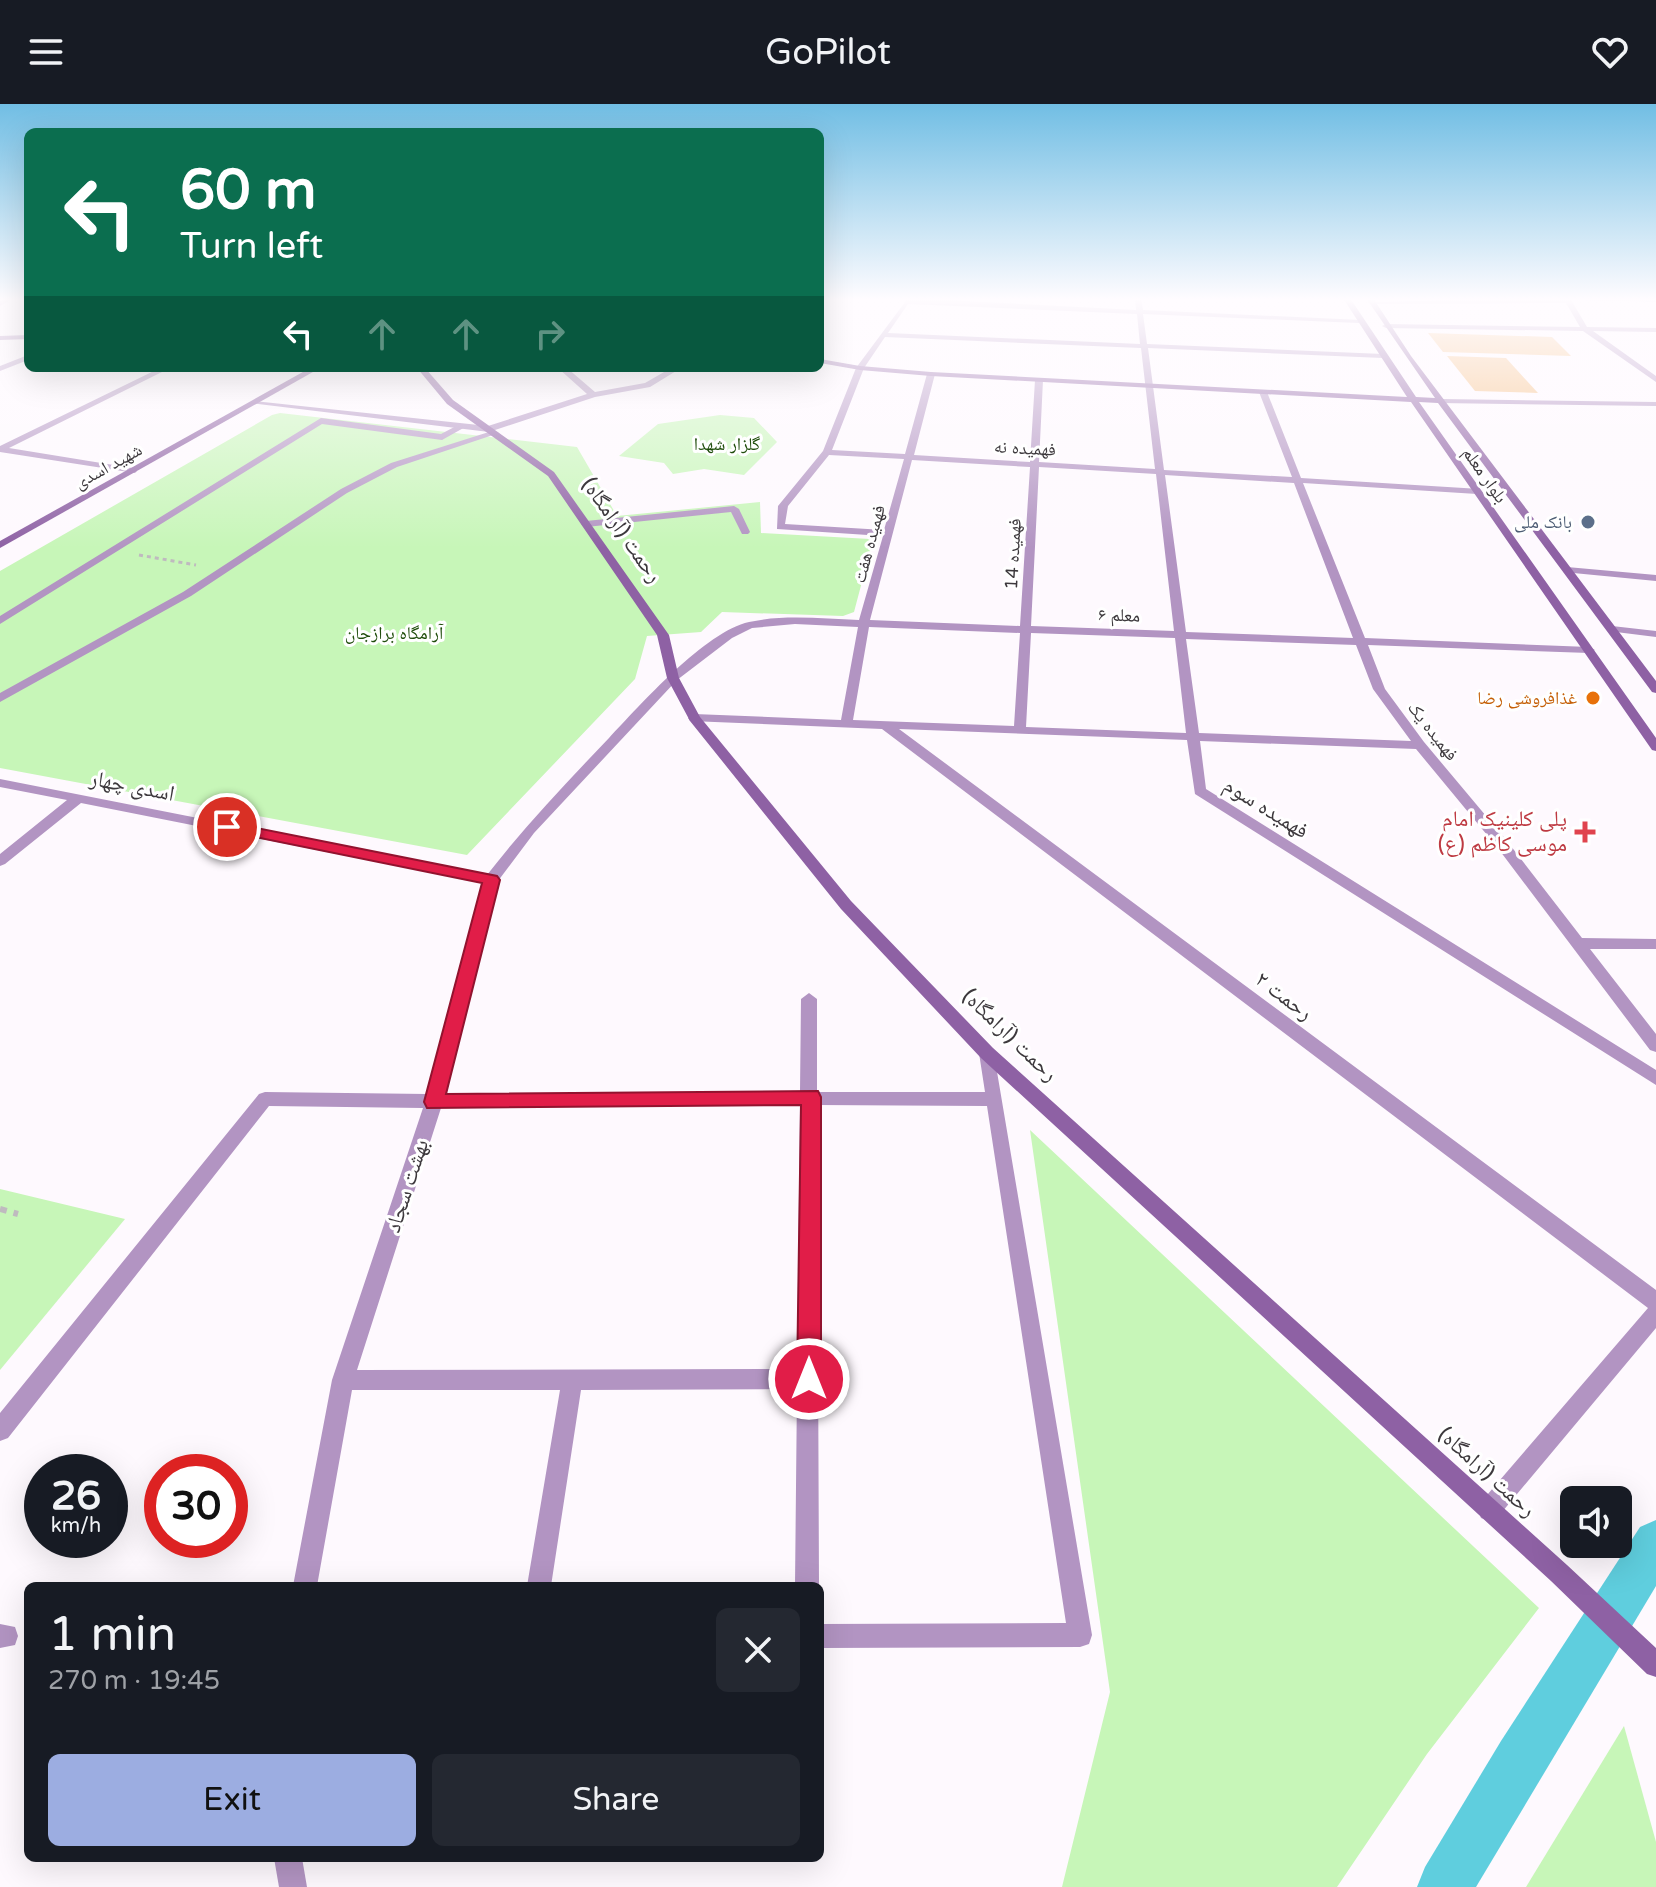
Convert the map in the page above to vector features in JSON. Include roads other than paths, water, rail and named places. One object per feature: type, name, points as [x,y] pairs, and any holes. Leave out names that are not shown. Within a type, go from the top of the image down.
[{"type":"street","points":[[0,449],[139,381]]},
{"type":"street","name":"شهید اسدی","points":[[0,545],[293,381]]},
{"type":"street","name":"رحمت (آرامگاه)","points":[[432,381],[450,402],[551,474],[663,635],[673,678],[694,718],[846,905],[987,1053],[1559,1573],[1656,1665]]},
{"type":"street","points":[[577,381],[593,395]]},
{"type":"street","points":[[0,698],[187,594],[344,491],[394,465],[593,395],[654,381]]},
{"type":"street","points":[[855,381],[827,452],[783,506],[780,527],[888,533]]},
{"type":"street","name":"فهمیده هفت","points":[[846,724],[864,623],[929,381]]},
{"type":"street","name":"فهمیده 14","points":[[1020,730],[1039,381]]},
{"type":"street","points":[[1065,381],[1413,400],[1656,404]]},
{"type":"street","name":"فهمیده سوم","points":[[1147,381],[1200,791],[1656,1078]]},
{"type":"street","name":"بلوار معلم","points":[[1400,381],[1656,747]]},
{"type":"street","name":"بلوار معلم","points":[[1426,381],[1656,689]]},
{"type":"street","name":"فهمیده یک","points":[[1263,392],[1304,481],[1366,642],[1379,689],[1656,1046]]},
{"type":"street","points":[[254,403],[492,431]]},
{"type":"street","points":[[0,621],[321,421],[442,437],[463,426]]},
{"type":"street","points":[[0,449],[132,471]]},
{"type":"street","name":"فهمیده نه","points":[[827,452],[1477,491]]},
{"type":"street","points":[[586,524],[734,509],[745,532]]},
{"type":"street","points":[[1567,570],[1656,578]]},
{"type":"street","name":"بهشت سجاد","points":[[306,1582],[343,1380],[434,1102],[491,880],[529,830],[673,678],[728,636],[750,625],[795,621],[864,623]]},
{"type":"street","name":"معلم ۶","points":[[864,623],[1589,650]]},
{"type":"street","points":[[1612,629],[1656,634]]},
{"type":"street","points":[[694,718],[1420,745]]},
{"type":"street","name":"رحمت ۲","points":[[885,725],[1656,1302]]},
{"type":"street","name":"اسدی چهار","points":[[0,783],[491,880]]},
{"type":"street","points":[[0,861],[80,797]]},
{"type":"street","points":[[1576,943],[1656,944]]},
{"type":"street","points":[[807,1582],[809,999]]},
{"type":"street","points":[[824,1636],[1080,1635],[987,1053]]},
{"type":"street","points":[[0,1430],[265,1099],[434,1102],[811,1097],[994,1099]]},
{"type":"street","points":[[1489,1510],[1656,1313]]},
{"type":"street","points":[[343,1380],[809,1379]]},
{"type":"street","points":[[540,1582],[572,1380]]},
{"type":"street","points":[[289,1862],[293,1887]]},
{"type":"waterway","points":[[1445,1887],[1520,1760],[1656,1543]]},
{"type":"place","name":"بانک ملی","points":[[1588,522]]},
{"type":"place","name":"غذافروشی رضا","points":[[1593,698]]},
{"type":"place","name":"پلی کلینیک امام موسی کاظم (ع)","points":[[1585,832]]},
{"type":"park label","name":"گلزار شهدا","points":[[727,444]]},
{"type":"park label","name":"آرامگاه برازجان","points":[[394,633]]}]
